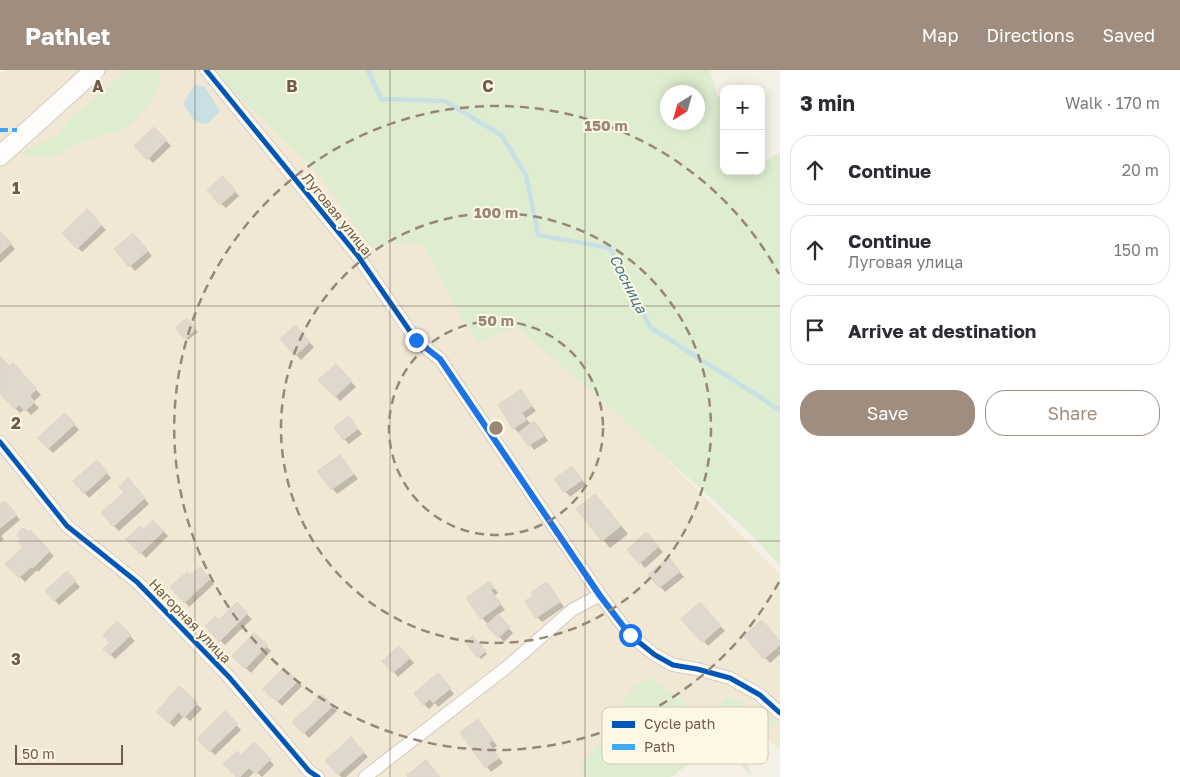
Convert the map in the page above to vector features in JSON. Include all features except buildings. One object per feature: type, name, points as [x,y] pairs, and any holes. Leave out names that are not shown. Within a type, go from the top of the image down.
[{"type":"street","points":[[0,156],[95,70]]},
{"type":"street","name":"Луговая улица","points":[[206,70],[358,256],[416,340],[440,359],[600,596],[630,635],[655,655],[673,665],[730,678],[760,695],[780,713]]},
{"type":"street","name":"Нагорная улица","points":[[0,442],[67,526],[137,582],[229,677],[309,771],[318,777]]},
{"type":"street","points":[[365,777],[507,667],[572,610],[600,596]]},
{"type":"shaded area","points":[[7,70],[283,70],[780,574],[780,751],[768,738],[768,707],[738,707],[728,696],[716,707],[602,707],[602,764],[652,764],[638,777],[0,777],[0,73]]},
{"type":"green space","points":[[128,70],[157,70],[161,77],[154,98],[128,128],[76,143],[61,154],[33,158],[24,152],[57,135],[71,118]]},
{"type":"green space","points":[[212,70],[710,70],[717,95],[720,98],[720,175],[765,175],[765,161],[780,152],[780,566],[752,535],[517,327],[478,343],[452,301],[422,243],[369,245],[324,180]]},
{"type":"green space","points":[[650,677],[680,699],[687,707],[619,707],[633,688]]},
{"type":"green space","points":[[728,696],[750,707],[716,707]]},
{"type":"green space","points":[[768,716],[779,722],[768,731]]},
{"type":"green space","points":[[602,738],[602,764],[689,764],[671,777],[584,777],[579,766]]},
{"type":"green space","points":[[741,764],[747,764],[752,777]]},
{"type":"water","points":[[195,84],[205,87],[220,111],[207,124],[195,122],[183,104]]},
{"type":"waterway","name":"Сосница","points":[[368,70],[381,99],[445,101],[501,135],[526,175],[538,235],[610,248],[650,327],[780,410]]},
{"type":"marked path","points":[[0,130],[17,130]]},
{"type":"cycle path","points":[[206,70],[358,256],[416,340],[440,359],[600,595],[630,635],[655,655],[673,665],[730,678],[760,695],[780,713]]},
{"type":"cycle path","points":[[0,442],[67,526],[137,582],[229,677],[309,771],[318,777]]},
{"type":"route","points":[[416,340],[440,359],[600,596],[630,635]]}]
